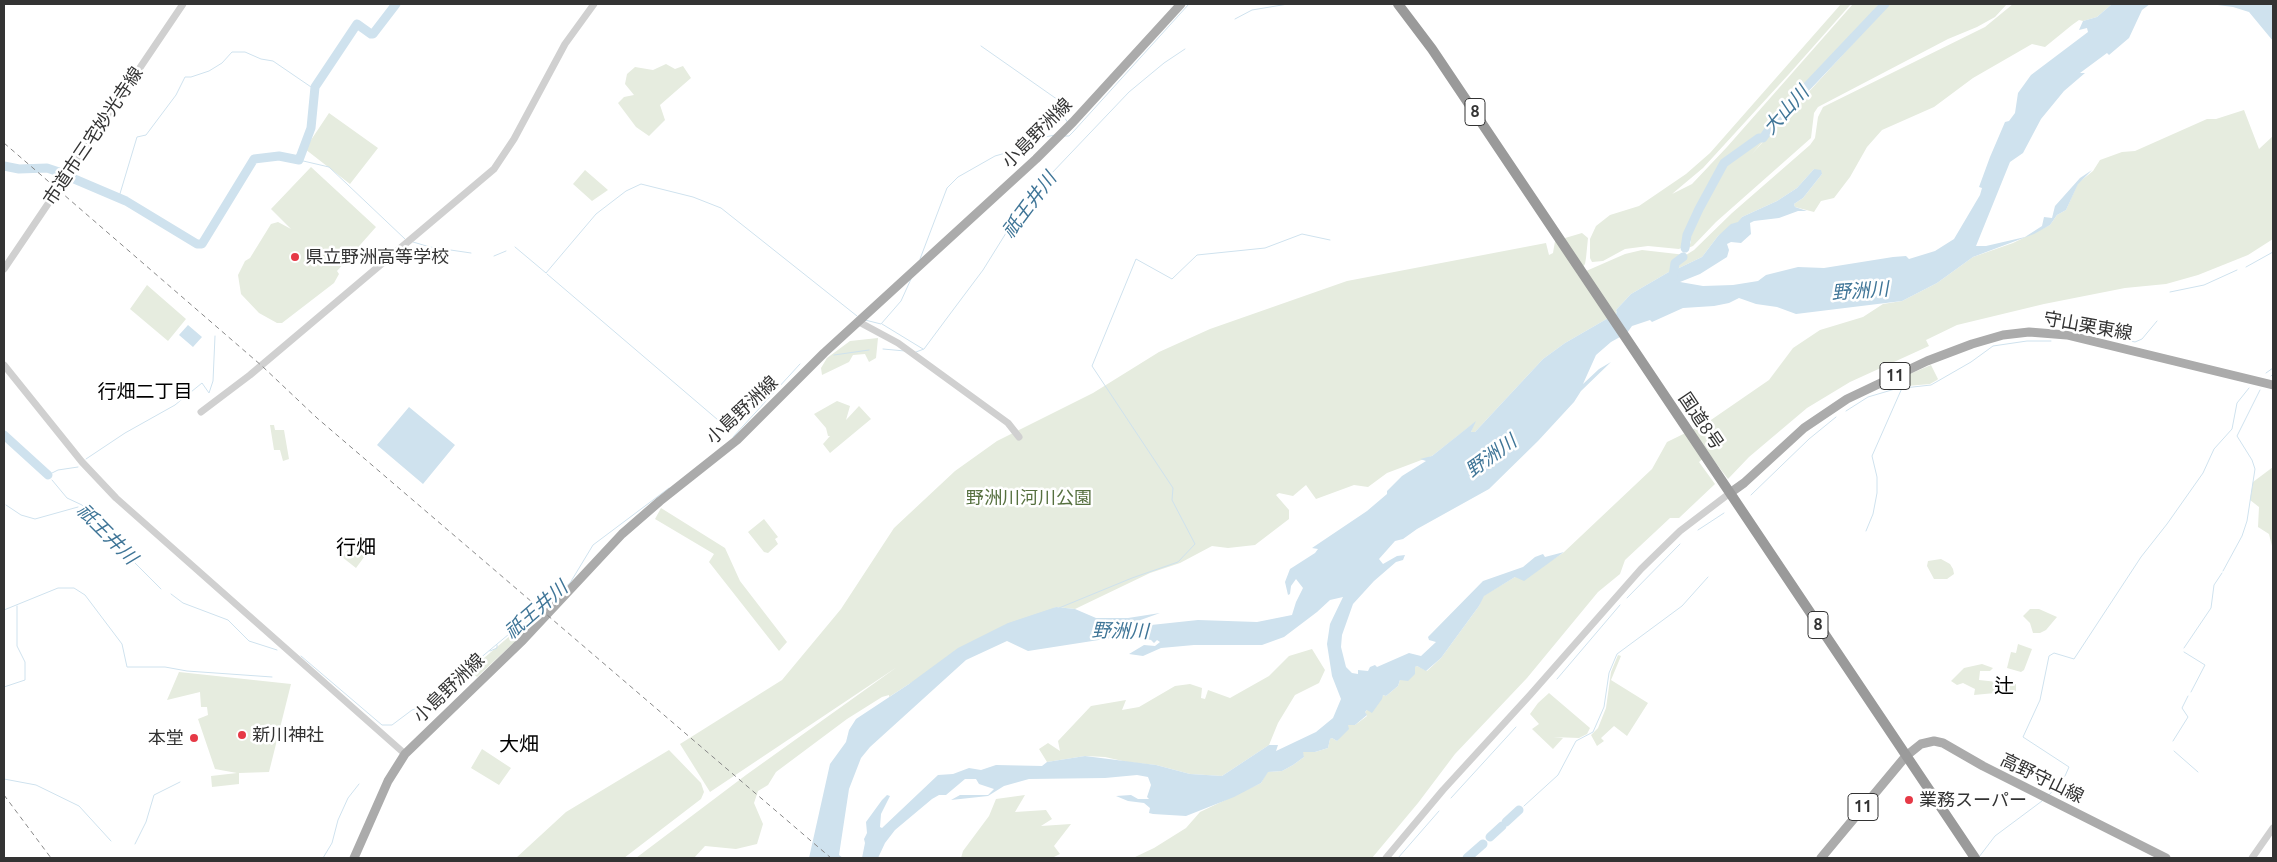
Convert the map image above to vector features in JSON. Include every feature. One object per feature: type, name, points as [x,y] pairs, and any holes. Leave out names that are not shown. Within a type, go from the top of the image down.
[{"type":"highway","name":"国道8号","points":[[1398,4],[1432,49],[1975,858]]},
{"type":"main road","name":"小島野洲線","points":[[354,858],[388,781],[405,754],[536,625],[622,534],[660,501],[737,440],[858,322],[1036,158],[1073,122],[1181,4]]},
{"type":"main road","name":"守山栗東線","points":[[1727,489],[1804,428],[1847,399],[1927,361],[1972,344],[2003,335],[2028,332],[2067,335],[2273,385]]},
{"type":"main road","name":"高野守山線","points":[[1906,756],[1921,744],[1934,741],[1943,743],[1983,766],[2166,858]]},
{"type":"main road","name":"11","points":[[1821,858],[1906,756]]},
{"type":"street","name":"市道市三宅妙光寺線","points":[[4,270],[183,4]]},
{"type":"street","points":[[201,412],[250,375],[494,169],[514,139],[565,44],[594,4]]},
{"type":"street","points":[[858,322],[898,342],[1008,423],[1019,437]]},
{"type":"street","points":[[4,365],[82,462],[116,498],[405,754]]},
{"type":"street","points":[[1386,858],[1443,790],[1641,569],[1727,489]]},
{"type":"street","points":[[2252,858],[2273,828]]},
{"type":"green space","points":[[1841,4],[1851,4],[1703,168],[1672,194],[1692,184],[1853,4],[1879,4],[1839,54],[1751,155],[1859,37],[1884,4],[2007,4],[1995,17],[1977,27],[1948,39],[1818,107],[1814,113],[1811,138],[1716,222],[1693,246],[1688,248],[1691,242],[1690,239],[1683,239],[1679,249],[1648,246],[1625,249],[1603,261],[1592,262],[1590,258],[1590,239],[1596,226],[1610,215],[1639,206],[1686,174],[1710,153]]},
{"type":"green space","name":"野洲川河川公園","points":[[2013,4],[2112,4],[2097,17],[2083,21],[2079,20],[2045,47],[2032,44],[1973,78],[1934,107],[1882,130],[1867,147],[1850,177],[1834,198],[1821,201],[1814,212],[1795,207],[1794,204],[1803,198],[1822,174],[1814,169],[1797,188],[1777,201],[1742,217],[1738,223],[1718,236],[1702,257],[1677,269],[1677,262],[1685,257],[1678,256],[1674,269],[1631,294],[1616,310],[1617,313],[1565,343],[1543,359],[1475,432],[1471,432],[1474,423],[1432,456],[1387,473],[1368,487],[1354,485],[1316,499],[1306,485],[1293,496],[1279,493],[1276,495],[1289,510],[1289,519],[1255,545],[1228,548],[1212,546],[1180,563],[1150,573],[1075,609],[1056,607],[909,684],[889,697],[889,695],[882,697],[847,719],[776,772],[768,785],[758,791],[754,803],[763,824],[757,844],[736,849],[705,846],[694,858],[636,858],[746,775],[897,667],[710,792],[680,744],[782,680],[841,609],[894,528],[955,471],[997,441],[1093,393],[1159,352],[1210,329],[1347,281],[1546,243],[1549,255],[1553,253],[1555,241],[1582,233],[1588,238],[1586,258],[1585,264],[1577,275],[1625,254],[1642,250],[1686,255],[1694,250],[1732,213],[1810,145],[1815,138],[1818,117],[1823,107],[1985,27]]},
{"type":"green space","points":[[666,64],[675,69],[683,66],[691,78],[660,105],[665,120],[649,136],[636,127],[618,103],[624,97],[634,95],[625,84],[627,74],[635,67],[653,70]]},
{"type":"green space","points":[[2244,110],[2259,149],[2273,136],[2273,239],[2248,255],[2198,275],[2166,284],[2125,288],[2044,304],[1957,325],[1926,340],[1929,346],[1850,382],[1807,408],[1749,457],[1728,479],[1709,454],[1699,462],[1715,484],[1679,518],[1670,518],[1625,560],[1620,574],[1598,592],[1527,678],[1455,754],[1418,803],[1372,858],[1133,858],[1154,848],[1186,828],[1200,812],[1261,783],[1267,772],[1282,771],[1293,765],[1304,757],[1302,752],[1315,752],[1328,748],[1330,739],[1332,738],[1337,741],[1348,725],[1355,725],[1367,716],[1365,712],[1383,695],[1386,696],[1398,686],[1400,680],[1414,667],[1417,666],[1427,671],[1441,658],[1479,606],[1483,596],[1515,577],[1541,567],[1563,553],[1652,469],[1667,442],[1708,422],[1769,380],[1793,348],[1820,330],[1863,317],[1883,304],[1902,301],[1937,283],[1973,257],[2013,243],[2050,225],[2057,215],[2066,210],[2078,183],[2093,171],[2100,160],[2122,152],[2135,151],[2207,119],[2216,119]]},
{"type":"green space","points":[[329,113],[378,148],[350,184],[305,149]]},
{"type":"green space","name":"県立野洲高等学校","points":[[311,167],[376,227],[337,271],[339,274],[334,283],[282,323],[277,323],[259,313],[241,294],[238,275],[245,261],[250,258],[271,224],[278,222],[291,229],[271,209]]},
{"type":"green space","points":[[585,170],[608,190],[592,201],[573,184]]},
{"type":"green space","points":[[147,285],[186,319],[168,341],[130,309]]},
{"type":"green space","points":[[878,338],[876,358],[869,362],[865,354],[853,355],[849,362],[822,375],[821,368],[827,358],[850,341]]},
{"type":"green space","points":[[1931,365],[1937,380],[1930,384],[1896,387],[1900,378]]},
{"type":"green space","points":[[837,401],[850,406],[846,420],[859,406],[871,419],[830,453],[823,444],[830,436],[828,436],[826,428],[814,414]]},
{"type":"green space","points":[[270,425],[274,425],[275,430],[284,430],[289,459],[283,461],[280,450],[274,450]]},
{"type":"green space","points":[[2273,467],[2272,546],[2269,534],[2258,527],[2259,507],[2250,500],[2253,482]]},
{"type":"green space","points":[[661,508],[725,548],[740,581],[787,642],[779,651],[709,562],[714,554],[655,519]]},
{"type":"green space","points":[[764,519],[778,537],[775,539],[778,544],[768,553],[764,552],[748,532]]},
{"type":"green space","points":[[361,534],[373,545],[356,568],[342,557]]},
{"type":"green space","points":[[1941,559],[1950,564],[1954,574],[1947,579],[1934,579],[1927,566],[1928,561]]},
{"type":"green space","points":[[2030,609],[2039,609],[2057,617],[2046,630],[2040,633],[2033,633],[2030,623],[2023,616]]},
{"type":"green space","points":[[532,617],[535,623],[477,677],[470,670]]},
{"type":"green space","points":[[2018,644],[2032,649],[2024,670],[2021,672],[2007,668],[2011,652],[2016,653]]},
{"type":"green space","points":[[1312,649],[1325,670],[1319,683],[1295,695],[1278,723],[1269,745],[1222,776],[1190,774],[1156,765],[1127,762],[1105,757],[1085,756],[1047,762],[1039,749],[1048,743],[1060,751],[1058,741],[1091,706],[1126,700],[1122,710],[1139,707],[1175,686],[1190,684],[1202,688],[1201,698],[1205,699],[1208,690],[1230,698],[1269,676],[1289,656]]},
{"type":"green space","points":[[1618,655],[1621,656],[1611,680],[1648,703],[1627,736],[1614,726],[1601,738],[1604,741],[1597,746],[1591,735],[1598,728],[1606,708],[1611,672]]},
{"type":"green space","points":[[1982,664],[1993,668],[1990,671],[1980,671],[1979,680],[2016,684],[2016,691],[1974,695],[1975,689],[1963,683],[1957,685],[1951,681],[1964,668]]},
{"type":"green space","name":"新川神社","points":[[179,672],[291,684],[269,772],[239,773],[239,784],[212,787],[211,776],[237,773],[215,769],[198,719],[208,715],[207,707],[201,707],[200,692],[167,700]]},
{"type":"green space","points":[[1549,693],[1590,728],[1587,734],[1579,738],[1553,737],[1563,738],[1553,749],[1532,729],[1539,724],[1530,714]]},
{"type":"green space","points":[[482,749],[511,768],[499,785],[471,768]]},
{"type":"green space","points":[[669,750],[701,783],[704,792],[701,799],[624,858],[516,858],[566,812]]},
{"type":"green space","points":[[1025,795],[1015,812],[1046,810],[1052,819],[1041,826],[1071,824],[1054,846],[1060,854],[1052,858],[961,858],[963,851],[989,816],[996,799]]},
{"type":"water","name":"野洲川","points":[[2112,4],[2150,4],[2142,10],[2129,38],[2109,55],[2107,53],[2080,73],[2085,73],[2064,91],[2041,119],[2023,153],[2010,162],[1976,246],[1986,246],[2025,237],[2042,226],[2044,217],[2052,218],[2055,206],[2080,178],[2092,170],[2078,184],[2066,210],[2057,215],[2050,225],[2034,234],[1973,257],[1937,283],[1902,301],[1796,314],[1777,307],[1756,304],[1739,298],[1729,303],[1714,306],[1683,308],[1652,322],[1650,320],[1632,326],[1627,333],[1611,342],[1596,355],[1583,384],[1599,369],[1611,362],[1581,391],[1574,402],[1538,441],[1489,489],[1417,529],[1403,539],[1395,541],[1379,559],[1383,564],[1397,556],[1405,555],[1403,560],[1396,562],[1374,581],[1353,604],[1342,635],[1341,647],[1346,667],[1352,673],[1358,674],[1358,670],[1368,671],[1370,667],[1375,665],[1377,667],[1409,653],[1421,656],[1436,642],[1429,640],[1428,637],[1483,581],[1523,567],[1535,557],[1543,554],[1545,557],[1564,552],[1524,581],[1515,577],[1484,596],[1479,606],[1441,658],[1426,671],[1417,666],[1415,667],[1415,674],[1408,681],[1400,680],[1398,686],[1386,696],[1383,695],[1372,713],[1367,710],[1365,712],[1367,715],[1355,725],[1348,725],[1349,729],[1337,741],[1332,738],[1330,739],[1328,748],[1315,752],[1303,752],[1304,757],[1293,765],[1282,771],[1268,772],[1261,783],[1234,797],[1186,816],[1149,813],[1150,808],[1144,803],[1128,801],[1116,796],[1131,795],[1138,799],[1149,799],[1147,797],[1151,785],[1148,777],[1137,775],[1105,778],[1029,779],[1004,786],[988,796],[951,800],[960,795],[988,795],[994,789],[979,784],[976,779],[965,779],[946,795],[939,795],[932,799],[895,830],[885,843],[878,858],[862,858],[864,839],[867,833],[866,822],[882,800],[887,795],[890,796],[881,814],[880,827],[882,828],[938,775],[953,774],[969,768],[981,770],[996,765],[1042,766],[1047,762],[1085,756],[1156,765],[1190,774],[1222,776],[1269,745],[1278,745],[1276,751],[1316,732],[1333,718],[1341,699],[1332,676],[1327,644],[1330,624],[1343,597],[1330,600],[1284,637],[1262,645],[1194,645],[1161,648],[1143,656],[1129,654],[1144,645],[1155,646],[1160,642],[1157,640],[1154,643],[1151,640],[1137,637],[1118,637],[1028,651],[1007,641],[966,660],[870,747],[861,758],[849,789],[839,855],[843,858],[809,858],[830,764],[846,742],[849,730],[856,719],[909,684],[958,648],[1008,623],[1056,607],[1075,609],[1096,618],[1128,618],[1160,613],[1135,622],[1151,625],[1198,620],[1257,622],[1292,615],[1303,588],[1296,579],[1288,595],[1285,582],[1290,569],[1315,553],[1318,549],[1312,548],[1367,511],[1387,494],[1387,491],[1402,476],[1426,461],[1420,459],[1432,456],[1476,421],[1471,432],[1475,432],[1543,359],[1565,343],[1617,313],[1616,310],[1631,294],[1674,269],[1678,256],[1681,258],[1676,265],[1677,269],[1702,257],[1718,236],[1731,224],[1777,201],[1797,188],[1814,169],[1821,170],[1822,174],[1803,198],[1794,204],[1795,207],[1807,211],[1798,211],[1779,218],[1750,223],[1751,234],[1741,243],[1731,242],[1727,244],[1729,250],[1727,257],[1700,274],[1680,282],[1703,286],[1733,285],[1758,281],[1766,275],[1798,267],[1824,268],[1906,256],[1909,259],[1935,251],[1954,239],[1980,195],[1982,188],[1979,187],[1990,157],[2005,122],[2009,121],[2015,113],[2018,93],[2031,75],[2088,32],[2087,28],[2079,30],[2083,21],[2097,17]]},
{"type":"water","points":[[2210,4],[2273,4],[2273,41],[2249,12],[2233,7]]},
{"type":"water","points":[[188,325],[202,337],[193,347],[179,335]]},
{"type":"water","points":[[409,407],[455,445],[423,484],[377,445]]},
{"type":"waterway","points":[[72,178],[126,201],[197,244],[202,244],[254,159],[279,156],[299,160],[311,128],[315,87],[357,24],[373,34],[396,4]]},
{"type":"waterway","points":[[1064,136],[1069,136],[1073,132],[1189,4]]},
{"type":"waterway","name":"祇王井川","points":[[1235,19],[1252,10],[1288,4]]},
{"type":"waterway","name":"大山川","points":[[1685,248],[1687,235],[1724,163],[1759,138],[1763,138],[1777,118],[1885,4]]},
{"type":"waterway","points":[[981,46],[1061,102],[1061,112],[1068,123]]},
{"type":"waterway","name":"祇王井川","points":[[916,352],[924,349],[983,270],[1016,217],[1043,189],[1050,175],[1129,92],[1164,63],[1185,49]]},
{"type":"waterway","points":[[119,197],[137,137],[146,135],[176,95],[185,77],[209,71],[222,63],[232,52],[245,52],[261,59],[273,61],[314,89]]},
{"type":"waterway","points":[[920,259],[947,188],[958,177],[995,156],[1030,146],[1040,138],[1055,135]]},
{"type":"waterway","points":[[299,160],[329,167],[405,239]]},
{"type":"waterway","points":[[4,166],[19,169],[47,168],[62,173]]},
{"type":"waterway","points":[[515,247],[546,273],[596,214],[626,191],[641,184],[693,197],[721,208],[857,316]]},
{"type":"waterway","points":[[1059,608],[1132,578],[1178,562],[1195,544],[1172,500],[1173,488],[1092,366],[1136,259],[1172,279],[1197,255],[1265,248],[1302,234],[1330,240]]},
{"type":"waterway","points":[[413,242],[430,247],[471,253]]},
{"type":"waterway","points":[[494,256],[506,251]]},
{"type":"waterway","points":[[2246,267],[2273,252]]},
{"type":"waterway","name":"大山川","points":[[1673,276],[1675,263],[1683,257]]},
{"type":"waterway","points":[[2170,292],[2204,285],[2237,270]]},
{"type":"waterway","points":[[547,274],[718,420]]},
{"type":"waterway","points":[[865,320],[881,324],[901,301],[911,279]]},
{"type":"waterway","points":[[2082,330],[2135,342],[2142,339],[2157,321]]},
{"type":"waterway","points":[[882,324],[923,349]]},
{"type":"waterway","points":[[86,459],[125,433],[175,405],[202,383],[209,393],[213,381],[215,336]]},
{"type":"waterway","points":[[1846,411],[1868,397],[1895,389],[1931,385],[1971,362],[1993,346],[2027,341],[2051,341]]},
{"type":"waterway","name":"祇王井川","points":[[883,349],[905,351]]},
{"type":"waterway","name":"祇王井川","points":[[834,355],[869,350]]},
{"type":"waterway","name":"祇王井川","points":[[733,437],[800,364]]},
{"type":"waterway","points":[[2266,373],[2273,368]]},
{"type":"waterway","points":[[1866,531],[1873,514],[1877,493],[1877,477],[1872,456],[1902,388]]},
{"type":"waterway","points":[[2049,795],[2065,776],[2069,767],[2023,737],[2040,700],[2049,656],[2054,653],[2074,659],[2141,557],[2203,473],[2214,449],[2232,429],[2237,403],[2249,388]]},
{"type":"waterway","points":[[2223,571],[2242,536],[2247,521],[2255,469],[2252,460],[2237,436],[2260,390]]},
{"type":"waterway","points":[[1751,495],[1809,439],[1836,417]]},
{"type":"waterway","name":"祇王井川","points":[[4,435],[48,475]]},
{"type":"waterway","points":[[48,475],[58,470],[78,467]]},
{"type":"waterway","name":"祇王井川","points":[[52,480],[67,498],[82,505],[114,542],[161,589]]},
{"type":"waterway","name":"祇王井川","points":[[301,656],[382,725],[392,725],[412,710],[438,700],[460,675],[570,583],[593,545],[669,488]]},
{"type":"waterway","points":[[6,505],[21,515],[35,519],[78,507]]},
{"type":"waterway","points":[[1698,530],[1724,513]]},
{"type":"waterway","points":[[1627,598],[1680,544]]},
{"type":"waterway","points":[[2184,648],[2211,608],[2214,585],[2222,573]]},
{"type":"waterway","points":[[1524,806],[1558,775],[1576,741],[1593,732],[1604,707],[1609,673],[1617,654],[1682,606],[1708,577]]},
{"type":"waterway","points":[[4,610],[58,588],[74,588],[85,595],[122,644],[127,667],[165,667],[187,671],[272,677]]},
{"type":"waterway","name":"祇王井川","points":[[171,594],[183,603],[228,620],[249,641],[277,650]]},
{"type":"waterway","points":[[1557,679],[1620,605]]},
{"type":"waterway","points":[[4,687],[25,680],[25,662],[17,646],[17,606]]},
{"type":"waterway","name":"祇王井川","points":[[490,651],[497,648],[497,645]]},
{"type":"waterway","points":[[2184,652],[2205,665],[2191,692]]},
{"type":"waterway","points":[[2173,741],[2188,717],[2182,708],[2188,696]]},
{"type":"waterway","points":[[1451,798],[1516,727]]},
{"type":"waterway","points":[[2174,751],[2198,772]]},
{"type":"waterway","points":[[4,779],[36,785],[79,806],[111,841]]},
{"type":"waterway","points":[[135,844],[146,822],[154,795],[180,782]]},
{"type":"waterway","points":[[323,858],[332,843],[338,820],[348,798],[359,784]]},
{"type":"waterway","points":[[1979,857],[1995,836],[2042,801]]},
{"type":"waterway","points":[[1506,822],[1519,810]]},
{"type":"waterway","points":[[1398,858],[1439,811]]},
{"type":"waterway","points":[[1490,837],[1502,826]]},
{"type":"waterway","points":[[1467,858],[1483,844]]},
{"type":"railway","points":[[4,143],[262,366],[317,418],[831,858]]},
{"type":"railway","points":[[4,795],[51,858]]},
{"type":"place","name":"県立野洲高等学校","points":[[295,257]]},
{"type":"place","name":"新川神社","points":[[242,735]]},
{"type":"place","name":"本堂","points":[[194,738]]},
{"type":"place","name":"業務スーパー","points":[[1909,800]]},
{"type":"district","name":"行畑二丁目","points":[[145,392]]},
{"type":"district","name":"行畑","points":[[356,547]]},
{"type":"district","name":"辻","points":[[2004,686]]},
{"type":"district","name":"大畑","points":[[519,744]]}]
